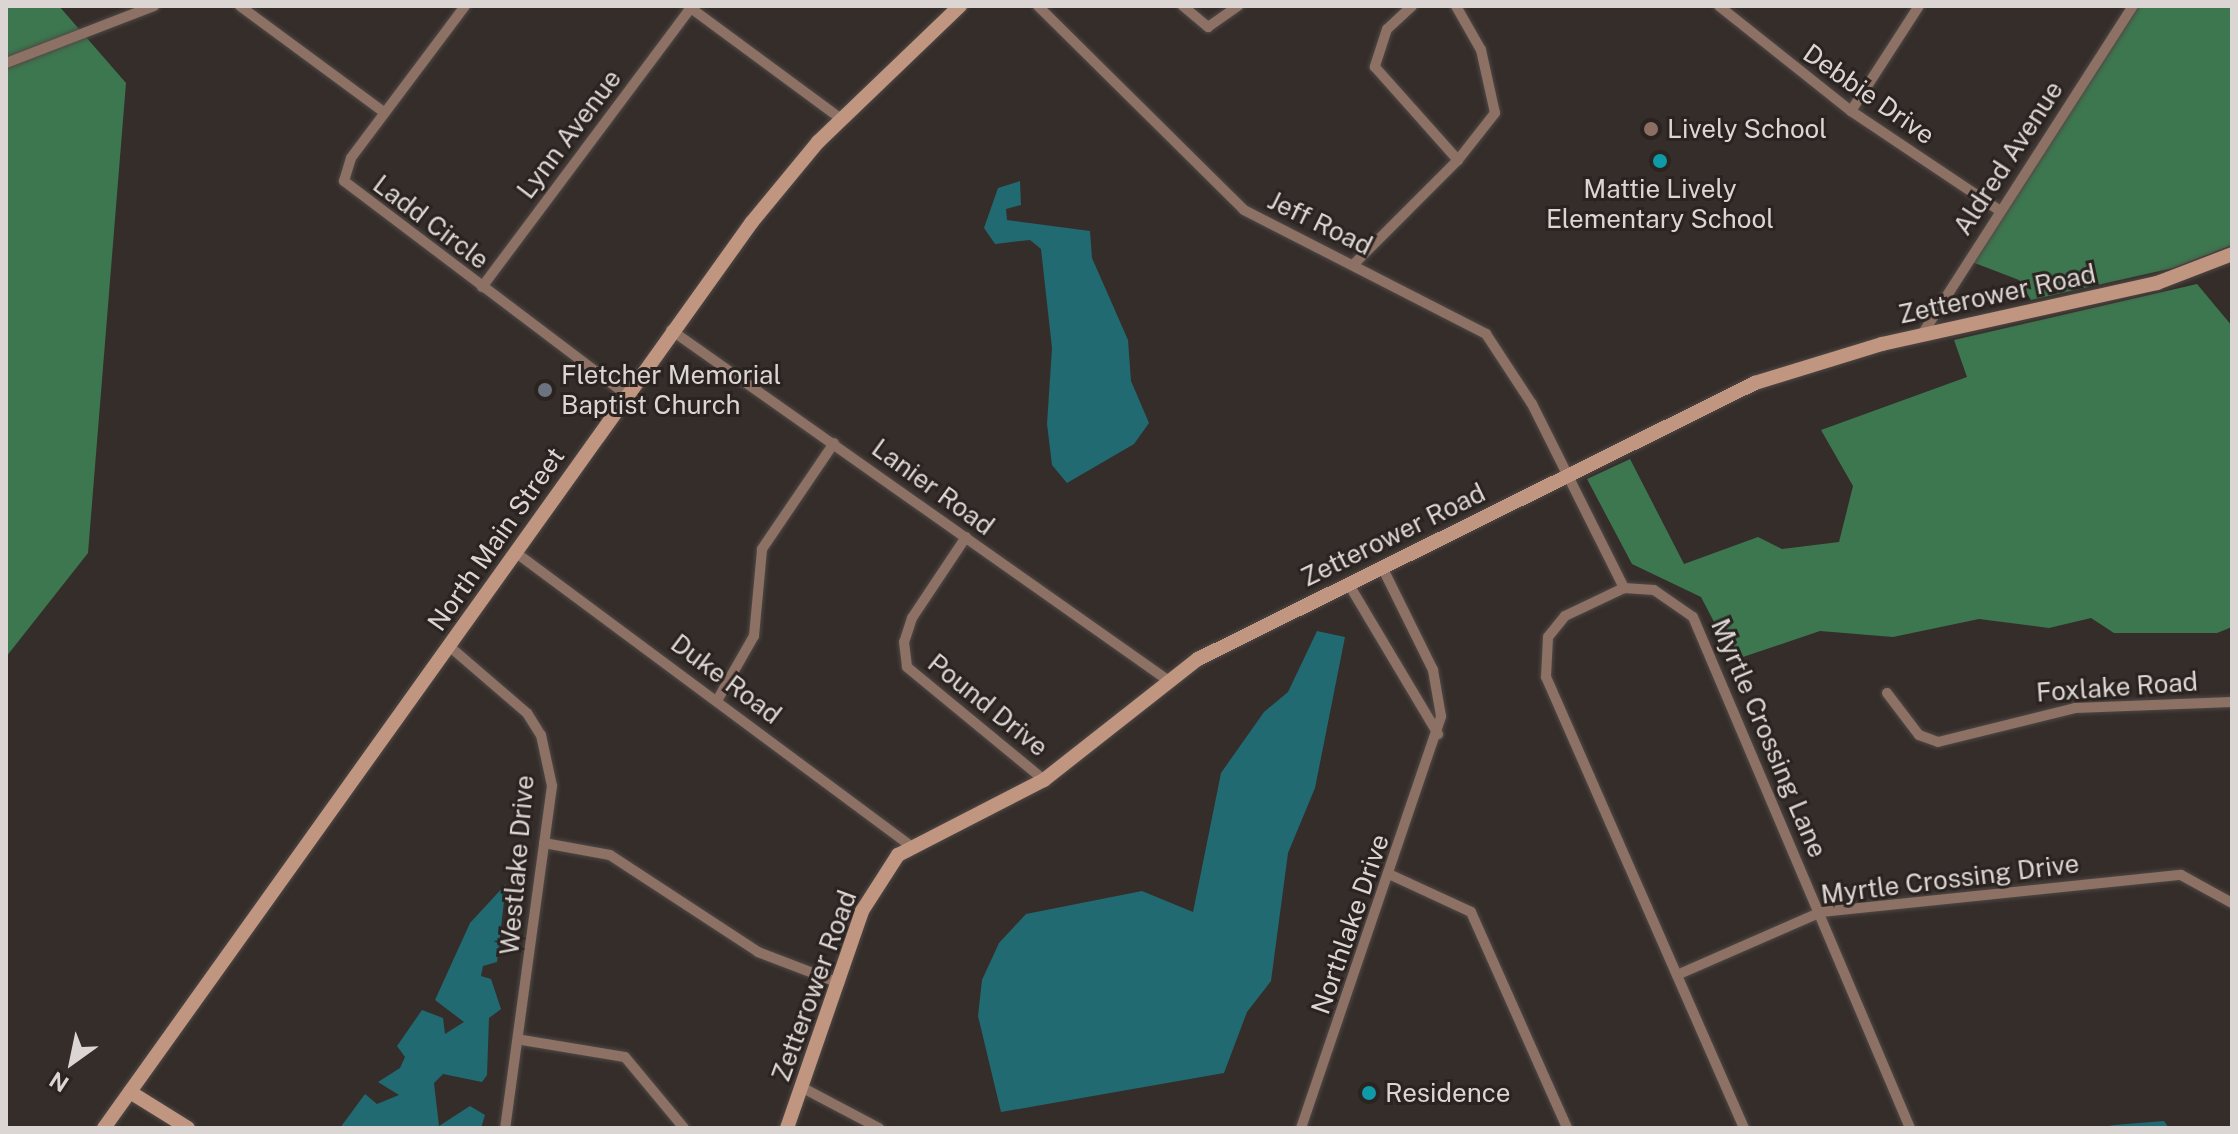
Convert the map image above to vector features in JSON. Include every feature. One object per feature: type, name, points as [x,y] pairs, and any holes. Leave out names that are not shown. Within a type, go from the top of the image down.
[{"type":"street","points":[[6,63],[154,6]]},
{"type":"street","points":[[240,6],[384,112]]},
{"type":"street","name":"Ladd Circle","points":[[465,6],[351,158],[344,181],[627,395]]},
{"type":"street","name":"North Main Street","points":[[104,1128],[671,330],[841,119],[960,6]]},
{"type":"street","name":"Jeff Road","points":[[1038,6],[1220,190],[1278,230],[1354,264],[1486,334],[1571,476],[1624,588]]},
{"type":"street","points":[[1183,6],[1208,27],[1238,6]]},
{"type":"street","points":[[1412,6],[1387,29],[1375,67],[1458,160]]},
{"type":"street","points":[[1354,264],[1458,160],[1495,113],[1481,50],[1456,6]]},
{"type":"street","name":"Debbie Drive","points":[[1719,6],[1851,111],[1999,210]]},
{"type":"street","points":[[1851,111],[1919,6]]},
{"type":"street","name":"Aldred Avenue","points":[[1921,336],[1999,210],[2133,6]]},
{"type":"street","points":[[690,7],[841,119]]},
{"type":"street","name":"Lynn Avenue","points":[[482,287],[690,7]]},
{"type":"street","name":"Zetterower Road","points":[[787,1128],[867,899],[909,845],[1044,780],[1198,659],[1755,383],[1921,336],[2157,283],[2232,254]]},
{"type":"street","name":"Lanier Road","points":[[671,330],[1169,681]]},
{"type":"street","points":[[718,699],[754,636],[762,549],[834,443]]},
{"type":"street","name":"Pound Drive","points":[[966,537],[912,618],[904,642],[907,667],[1044,780]]},
{"type":"street","name":"Duke Road","points":[[515,552],[718,699],[909,845]]},
{"type":"street","name":"Northlake Drive","points":[[1301,1128],[1438,734],[1441,698],[1433,670],[1382,567]]},
{"type":"street","points":[[1348,583],[1438,734]]},
{"type":"street","points":[[1624,588],[1565,616],[1548,637],[1546,677],[1744,1128]]},
{"type":"street","name":"Myrtle Crossing Lane","points":[[1624,588],[1654,590],[1693,617],[1821,912],[1910,1128]]},
{"type":"street","name":"Westlake Drive","points":[[449,646],[527,713],[541,735],[552,786],[522,1040],[505,1128]]},
{"type":"street","name":"Foxlake Road","points":[[1887,693],[1919,735],[1938,742],[1971,738],[2027,714],[2232,702]]},
{"type":"street","points":[[544,843],[610,855],[758,952],[839,983]]},
{"type":"street","points":[[1391,875],[1471,912],[1567,1128]]},
{"type":"street","name":"Myrtle Crossing Drive","points":[[1677,975],[1821,912],[2181,875],[2232,903]]},
{"type":"street","points":[[522,1040],[625,1057],[684,1128]]},
{"type":"street","points":[[803,1088],[879,1128]]},
{"type":"street","points":[[130,1092],[188,1128]]},
{"type":"green space","points":[[6,6],[59,6],[126,83],[88,553],[6,657]]},
{"type":"green space","points":[[2137,6],[2232,6],[2232,245],[2173,268],[2031,300],[2019,280],[1972,262]]},
{"type":"green space","points":[[2197,284],[2232,326],[2232,627],[2217,633],[2114,633],[2091,618],[2049,628],[1979,619],[1893,637],[1820,631],[1734,660],[1701,597],[1632,564],[1587,479],[1630,459],[1684,564],[1758,537],[1782,549],[1839,542],[1853,486],[1821,430],[1967,377],[1954,340]]},
{"type":"water","points":[[1020,181],[1021,205],[1006,209],[1007,220],[1090,231],[1092,258],[1128,340],[1131,381],[1149,423],[1134,444],[1067,483],[1052,465],[1047,424],[1052,348],[1041,249],[1030,240],[995,244],[984,228],[998,188]]},
{"type":"water","points":[[1317,631],[1345,637],[1315,788],[1288,853],[1271,981],[1247,1012],[1224,1073],[1001,1112],[978,1016],[982,980],[999,943],[1026,914],[1142,891],[1193,912],[1221,773],[1264,712],[1288,692]]},
{"type":"water","points":[[506,884],[497,962],[483,966],[481,976],[491,979],[501,1009],[489,1018],[487,1075],[482,1082],[443,1074],[434,1083],[439,1126],[470,1106],[485,1115],[481,1128],[340,1128],[365,1094],[377,1104],[399,1095],[378,1082],[400,1068],[405,1057],[397,1046],[422,1010],[443,1018],[445,1034],[464,1022],[435,1000],[470,923]]},
{"type":"water","points":[[2164,1121],[2169,1128],[2098,1128],[2114,1125]]},
{"type":"place","name":"Lively School","points":[[1651,129]]},
{"type":"place","name":"Mattie Lively Elementary School","points":[[1660,161]]},
{"type":"place","name":"Fletcher Memorial Baptist Church","points":[[545,390]]},
{"type":"place","name":"Residence","points":[[1369,1093]]}]
